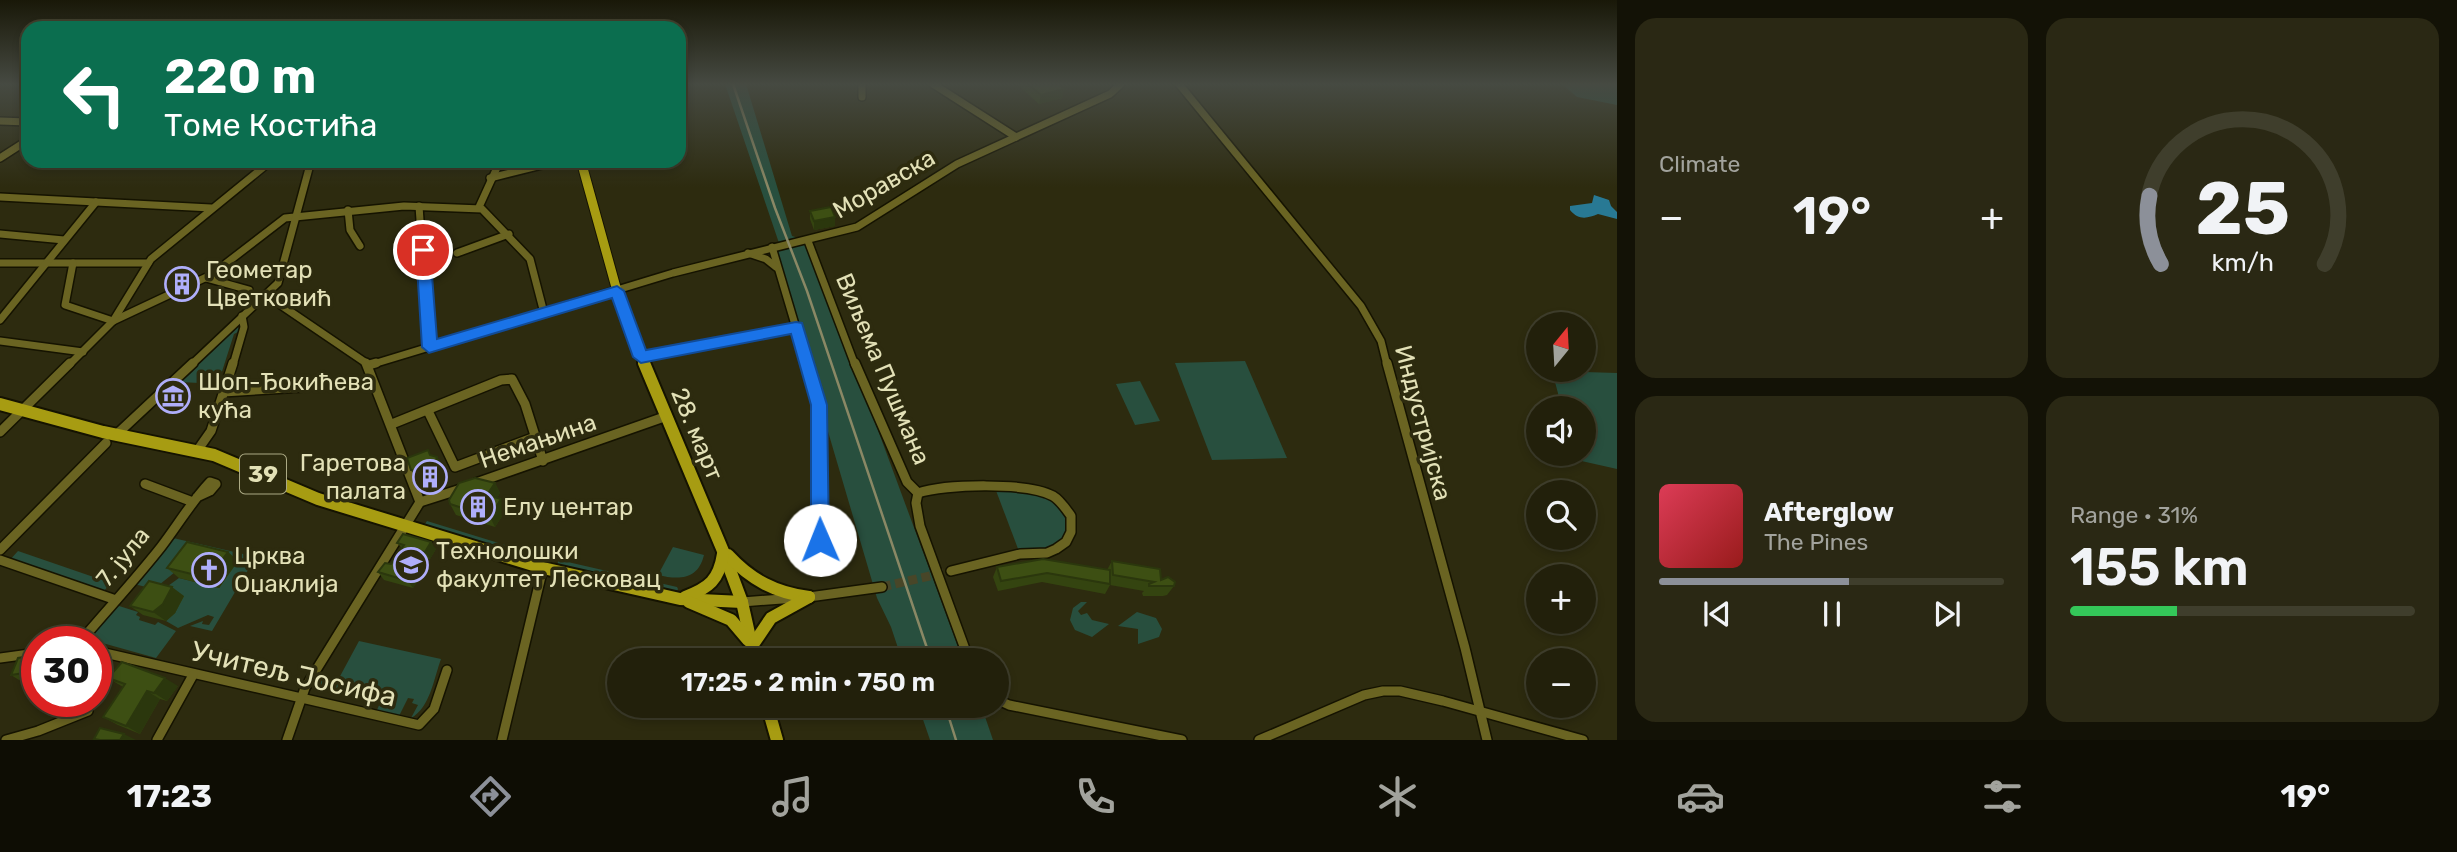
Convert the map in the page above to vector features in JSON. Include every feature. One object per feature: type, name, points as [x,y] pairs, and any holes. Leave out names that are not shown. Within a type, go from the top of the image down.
[{"type":"main road","name":"28. март","points":[[583,168],[617,291],[641,357],[723,551],[741,602],[753,648]]},
{"type":"main road","name":"39","points":[[0,404],[116,435],[197,451],[243,464],[318,499],[405,528],[542,568],[680,599],[741,602]]},
{"type":"main road","points":[[723,551],[745,574],[756,581],[784,594],[809,597]]},
{"type":"main road","points":[[680,599],[714,583],[720,574],[723,551]]},
{"type":"main road","points":[[756,648],[771,618],[809,597]]},
{"type":"main road","points":[[680,599],[731,620],[751,648]]},
{"type":"main road","points":[[770,718],[776,740]]},
{"type":"street","points":[[987,119],[1016,137]]},
{"type":"street","name":"Моравска","points":[[369,365],[748,253],[808,241],[857,227],[932,178],[1056,119]]},
{"type":"street","name":"Индустријска","points":[[1207,119],[1361,306],[1381,341],[1488,740]]},
{"type":"street","points":[[0,121],[21,122]]},
{"type":"street","points":[[0,158],[21,144]]},
{"type":"street","points":[[0,432],[113,321],[148,263],[262,168]]},
{"type":"street","points":[[116,435],[280,279],[310,168]]},
{"type":"street","points":[[479,207],[496,168]]},
{"type":"street","points":[[491,178],[530,168]]},
{"type":"street","points":[[0,197],[211,208]]},
{"type":"street","points":[[0,320],[96,202]]},
{"type":"street","points":[[419,206],[429,347]]},
{"type":"street","points":[[72,263],[65,305],[113,321],[206,278],[285,218],[419,206],[479,207],[509,234],[530,259],[544,313]]},
{"type":"street","points":[[348,211],[349,229],[360,246]]},
{"type":"street","points":[[0,234],[64,240]]},
{"type":"street","points":[[457,253],[509,234]]},
{"type":"street","name":"Виљема Пушмана","points":[[808,241],[870,403],[907,482],[918,493],[931,488],[958,487],[1037,491],[1054,497],[1071,516],[1071,532],[1066,542],[1056,549],[1046,553],[1020,554],[951,571]]},
{"type":"street","points":[[772,247],[819,405],[821,564]]},
{"type":"street","points":[[748,253],[771,262],[778,268]]},
{"type":"street","points":[[0,263],[148,263]]},
{"type":"street","points":[[206,278],[249,290]]},
{"type":"street","points":[[266,295],[369,365],[405,467],[421,502],[344,623],[300,699],[287,740]]},
{"type":"street","points":[[197,451],[211,431],[241,340],[244,327],[242,316]]},
{"type":"street","points":[[641,357],[796,327]]},
{"type":"street","points":[[0,341],[83,352]]},
{"type":"street","points":[[392,424],[501,380],[512,379],[525,404],[543,461]]},
{"type":"street","points":[[223,392],[303,387]]},
{"type":"street","points":[[428,411],[455,467],[535,438]]},
{"type":"street","name":"Немањина","points":[[421,502],[667,416]]},
{"type":"street","points":[[0,550],[106,443]]},
{"type":"street","name":"7. јула","points":[[94,626],[161,547],[177,520],[195,500],[145,484]]},
{"type":"street","points":[[918,493],[916,511],[965,648]]},
{"type":"street","points":[[0,560],[116,600]]},
{"type":"street","points":[[502,740],[542,568]]},
{"type":"street","points":[[741,602],[809,597],[882,587]]},
{"type":"street","points":[[0,658],[21,655]]},
{"type":"street","name":"Учитељ Јосифа","points":[[112,655],[419,725],[425,723],[434,709],[447,670]]},
{"type":"street","points":[[156,740],[193,675]]},
{"type":"street","points":[[1259,740],[1364,695],[1383,691],[1418,695],[1583,740]]},
{"type":"street","points":[[1009,705],[1182,740]]},
{"type":"street","points":[[6,740],[38,732],[74,717]]},
{"type":"green space","points":[[737,119],[756,119],[792,236],[808,241],[959,648],[898,648],[877,598],[774,248],[780,246]]},
{"type":"green space","points":[[238,327],[240,331],[234,334],[218,384],[180,382]]},
{"type":"green space","points":[[1245,361],[1287,458],[1212,460],[1175,363]]},
{"type":"green space","points":[[1596,372],[1617,373],[1617,469],[1596,464],[1596,396],[1559,396],[1555,382],[1596,382]]},
{"type":"green space","points":[[1140,381],[1160,421],[1135,425],[1116,384]]},
{"type":"green space","points":[[995,488],[1037,491],[1063,506],[1071,532],[1056,549],[1020,554]]},
{"type":"green space","points":[[427,521],[534,554],[531,560],[423,527]]},
{"type":"green space","points":[[173,538],[252,556],[247,564],[251,565],[212,631],[190,626],[203,621],[202,624],[209,625],[214,617],[208,615],[178,628],[166,621],[175,613],[183,596],[161,591],[179,578],[219,588],[237,561],[193,550],[187,559],[174,558],[171,567],[180,568],[154,589],[134,584]]},
{"type":"green space","points":[[673,547],[704,555],[692,574],[673,578],[658,575]]},
{"type":"green space","points":[[18,551],[111,583],[102,593],[9,561]]},
{"type":"green space","points":[[559,560],[678,589],[676,594],[556,567]]},
{"type":"green space","points":[[1081,602],[1087,602],[1078,611],[1081,615],[1087,613],[1092,620],[1109,624],[1092,637],[1075,630],[1070,620],[1073,608]]},
{"type":"green space","points":[[116,605],[138,612],[136,615],[140,617],[139,620],[155,625],[158,622],[176,631],[156,658],[112,646],[112,626],[99,626]]},
{"type":"green space","points":[[1137,612],[1156,618],[1162,629],[1159,637],[1138,644],[1138,629],[1118,626]]},
{"type":"green space","points":[[359,641],[441,659],[423,707],[411,718],[418,705],[412,703],[414,699],[408,698],[399,716],[377,710],[380,703],[316,688],[322,677],[338,680]]},
{"type":"green space","points":[[922,718],[985,718],[993,740],[930,740]]},
{"type":"water","points":[[1594,195],[1609,200],[1617,212],[1617,219],[1598,214],[1580,217],[1570,210],[1570,206],[1592,203]]},
{"type":"building","points":[[831,207],[835,217],[814,221],[810,211]]},
{"type":"building","points":[[171,383],[180,386],[176,390],[179,391],[167,399],[157,396]]},
{"type":"building","points":[[428,450],[430,455],[437,457],[432,472],[411,470],[407,458]]},
{"type":"building","points":[[475,478],[495,483],[487,495],[501,499],[490,517],[450,504],[449,500],[459,483]]},
{"type":"building","points":[[403,534],[431,542],[425,552],[420,551],[408,570],[414,571],[408,581],[378,572],[385,563],[391,564],[404,545],[397,543]]},
{"type":"building","points":[[187,542],[228,552],[208,578],[167,568]]},
{"type":"building","points":[[1043,559],[1110,570],[1110,584],[1047,573],[1001,581],[997,567]]},
{"type":"building","points":[[1112,561],[1160,569],[1161,580],[1168,577],[1175,582],[1174,586],[1149,586],[1154,582],[1113,575]]},
{"type":"building","points":[[149,581],[172,587],[163,604],[153,612],[130,606]]},
{"type":"building","points":[[18,658],[21,658],[21,673],[11,675]]},
{"type":"building","points":[[122,662],[165,678],[154,693],[147,691],[126,726],[103,717],[112,717],[112,704],[125,684],[112,679],[112,673]]},
{"type":"building","points":[[100,728],[124,734],[120,740],[94,739]]},
{"type":"tunnel","points":[[882,587],[951,571]]},
{"type":"railway","points":[[745,119],[807,291],[927,648]]},
{"type":"railway","points":[[949,718],[956,740]]},
{"type":"place","name":"Геометар Цветковић","points":[[182,284]]},
{"type":"place","name":"Шоп-Ђокићева кућа","points":[[173,396]]},
{"type":"place","name":"Гаретова палата","points":[[430,477]]},
{"type":"place","name":"Елу центар","points":[[478,507]]},
{"type":"place","name":"Технолошки факултет Лесковац","points":[[411,565]]},
{"type":"place","name":"Црква Оџаклија","points":[[209,570]]},
{"type":"route","points":[[423,250],[430,323],[429,347],[617,291],[641,357],[796,327],[819,405],[820,540]]}]
